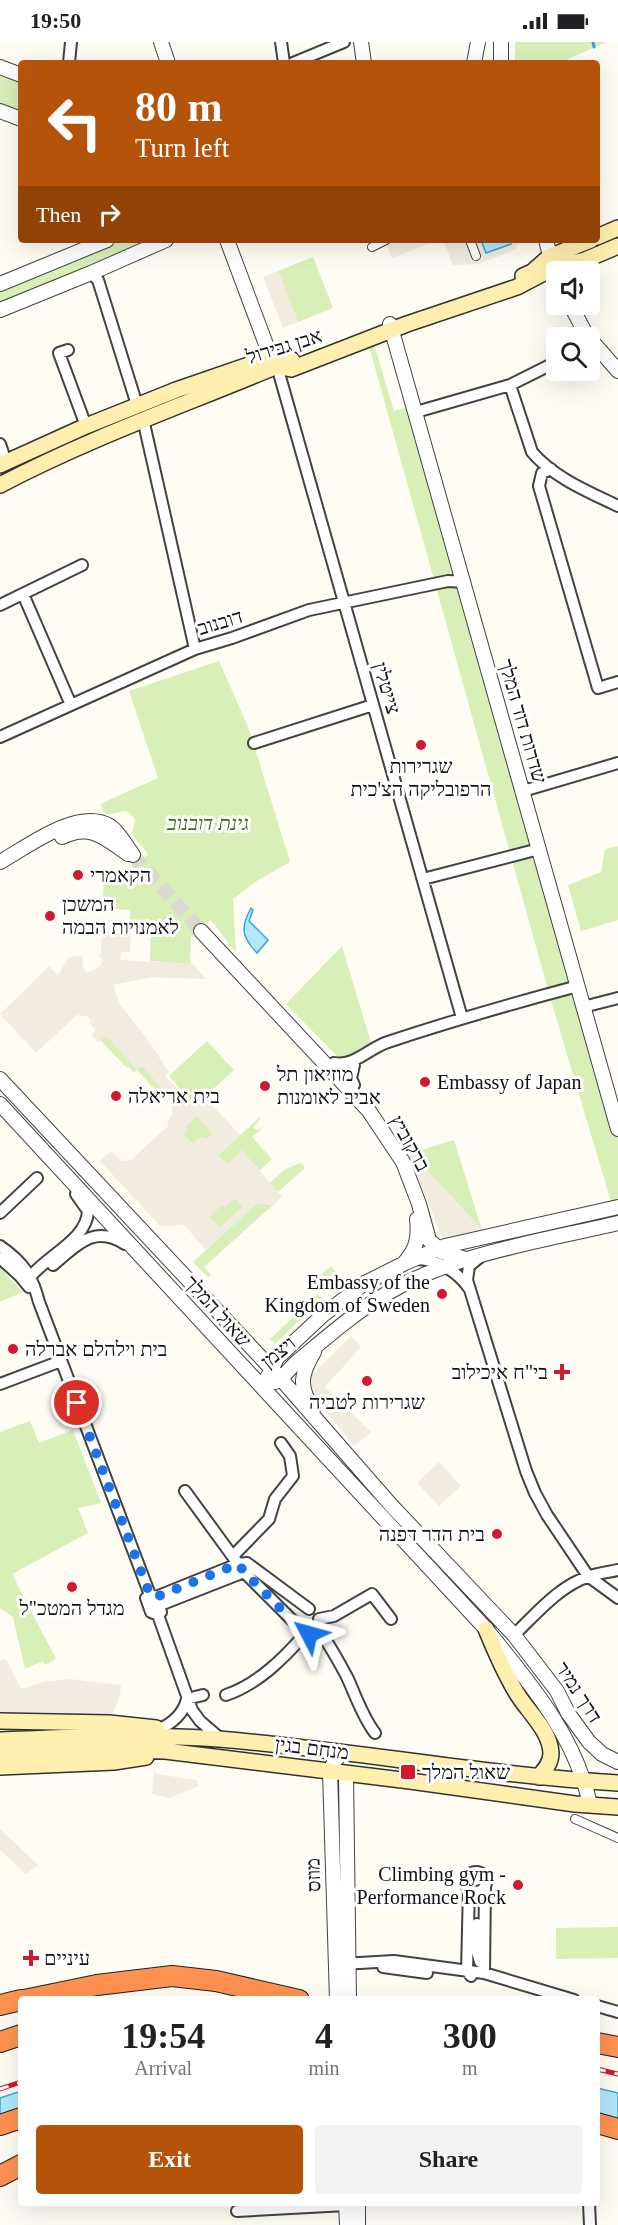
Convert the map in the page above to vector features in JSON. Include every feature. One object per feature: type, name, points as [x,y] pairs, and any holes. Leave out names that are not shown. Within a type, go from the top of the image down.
[{"type":"highway","points":[[41,1996],[97,1984],[172,1976],[216,1981],[282,1996]]},
{"type":"highway","points":[[0,2006],[18,2001]]},
{"type":"highway","points":[[0,2042],[18,2036]]},
{"type":"highway","points":[[600,2044],[618,2048]]},
{"type":"highway","points":[[0,2125],[18,2119]]},
{"type":"highway","points":[[600,2125],[618,2128]]},
{"type":"highway","points":[[0,2176],[18,2167]]},
{"type":"main road","points":[[600,236],[618,228]]},
{"type":"main road","name":"אבן גבירול","points":[[3,464],[137,405],[276,360],[289,361],[391,327],[532,272],[585,243]]},
{"type":"main road","name":"אבן גבירול","points":[[554,260],[585,260],[618,246]]},
{"type":"main road","name":"אבן גבירול","points":[[0,485],[276,360]]},
{"type":"main road","points":[[486,1629],[512,1685],[542,1728],[550,1745],[549,1765],[538,1777]]},
{"type":"main road","points":[[0,1721],[109,1723],[159,1729],[195,1738]]},
{"type":"main road","name":"מנחם בגין","points":[[0,1740],[126,1736],[195,1738],[538,1777],[618,1783]]},
{"type":"main road","points":[[0,1767],[114,1762],[165,1751]]},
{"type":"main road","name":"מנחם בגין","points":[[0,1754],[165,1751],[618,1807]]},
{"type":"street","points":[[69,60],[71,42]]},
{"type":"street","points":[[280,42],[283,60]]},
{"type":"street","points":[[300,60],[344,42]]},
{"type":"street","points":[[361,42],[364,60]]},
{"type":"street","points":[[475,60],[479,42]]},
{"type":"street","points":[[479,42],[482,60]]},
{"type":"street","points":[[501,42],[501,60]]},
{"type":"street","points":[[0,67],[18,74]]},
{"type":"street","points":[[0,111],[18,118]]},
{"type":"street","points":[[0,310],[159,243]]},
{"type":"street","points":[[228,243],[276,360]]},
{"type":"street","points":[[237,243],[276,360]]},
{"type":"street","points":[[372,247],[380,243]]},
{"type":"street","points":[[471,243],[476,256]]},
{"type":"street","points":[[547,243],[554,260]]},
{"type":"street","points":[[0,284],[84,245]]},
{"type":"street","points":[[92,273],[98,280],[137,405]]},
{"type":"street","name":"שדרות דוד המלך","points":[[391,327],[618,1129]]},
{"type":"street","points":[[68,350],[59,353],[86,426]]},
{"type":"street","points":[[600,352],[618,371]]},
{"type":"street","name":"צייטלין","points":[[276,360],[462,1018]]},
{"type":"street","points":[[416,412],[510,385],[546,367]]},
{"type":"street","points":[[510,385],[532,452],[551,469],[576,485],[618,507]]},
{"type":"street","points":[[143,419],[195,648]]},
{"type":"street","points":[[0,444],[3,464]]},
{"type":"street","points":[[551,469],[542,473],[539,486],[597,688],[618,682]]},
{"type":"street","points":[[0,605],[82,565]]},
{"type":"street","name":"דובנוב","points":[[0,737],[195,648],[232,638],[309,610],[448,581],[464,582]]},
{"type":"street","points":[[23,594],[70,705]]},
{"type":"street","points":[[254,743],[373,705]]},
{"type":"street","points":[[523,791],[618,763]]},
{"type":"street","points":[[0,862],[66,825],[84,826],[104,836],[132,856]]},
{"type":"street","points":[[0,872],[84,826]]},
{"type":"street","points":[[423,879],[539,849]]},
{"type":"street","name":"ברקוביץ","points":[[201,931],[312,1048],[339,1069],[375,1107],[408,1158],[425,1200],[438,1259]]},
{"type":"street","points":[[339,1069],[381,1044],[462,1018],[578,986]]},
{"type":"street","points":[[583,1007],[618,998]]},
{"type":"street","points":[[339,1069],[342,1065],[359,1058]]},
{"type":"street","name":"ברקוביץ","points":[[339,1069],[390,1140],[404,1165],[419,1204],[429,1240],[438,1259]]},
{"type":"street","name":"שאול המלך","points":[[0,1079],[276,1375],[391,1505],[514,1635]]},
{"type":"street","name":"שאול המלך","points":[[0,1104],[54,1165],[486,1629],[554,1718],[585,1781],[590,1805]]},
{"type":"street","points":[[30,1280],[86,1226],[88,1218],[88,1211],[84,1204],[54,1165]]},
{"type":"street","points":[[404,1165],[419,1233],[408,1261]]},
{"type":"street","points":[[0,1213],[37,1178]]},
{"type":"street","name":"ויצמן","points":[[262,1388],[341,1325],[386,1293],[417,1278],[438,1259],[618,1207]]},
{"type":"street","name":"ויצמן","points":[[276,1375],[277,1358],[323,1315],[365,1283],[408,1261],[466,1259],[618,1222]]},
{"type":"street","points":[[0,1246],[23,1266],[41,1270],[89,1238],[103,1234],[111,1235],[136,1251]]},
{"type":"street","points":[[483,1255],[469,1266],[467,1272],[469,1288],[526,1471],[547,1515],[588,1576],[618,1598]]},
{"type":"street","points":[[0,1258],[30,1280]]},
{"type":"street","points":[[438,1259],[460,1277],[469,1288]]},
{"type":"street","points":[[23,1266],[156,1603],[187,1699],[200,1721],[221,1740]]},
{"type":"street","points":[[39,1302],[41,1270]]},
{"type":"street","points":[[320,1343],[303,1373],[304,1390],[306,1398],[330,1436]]},
{"type":"street","points":[[0,1384],[61,1361]]},
{"type":"street","points":[[156,1603],[241,1564],[269,1519],[275,1499],[293,1476],[290,1456],[281,1443]]},
{"type":"street","points":[[185,1491],[241,1564],[295,1623],[298,1630],[305,1634],[312,1633],[318,1624],[372,1594],[391,1619]]},
{"type":"street","points":[[241,1564],[316,1612],[318,1624],[366,1721],[375,1733]]},
{"type":"street","points":[[514,1635],[548,1602],[588,1576],[618,1570]]},
{"type":"street","points":[[295,1623],[298,1612],[309,1609]]},
{"type":"street","points":[[226,1695],[251,1685],[291,1650],[305,1634]]},
{"type":"street","name":"דרך נמיר","points":[[514,1635],[556,1691],[568,1713],[589,1742],[602,1754],[618,1762]]},
{"type":"street","points":[[187,1699],[203,1695]]},
{"type":"street","points":[[159,1729],[178,1716],[185,1707],[187,1699]]},
{"type":"street","points":[[330,1771],[341,1754]]},
{"type":"street","name":"מוזס","points":[[330,1771],[342,1964]]},
{"type":"street","name":"מוזס","points":[[338,1996],[342,1980],[346,1774]]},
{"type":"street","points":[[574,1819],[618,1838]]},
{"type":"street","points":[[475,1974],[485,1886],[483,1876],[475,1872],[468,1877],[466,1883],[473,1892],[479,1892],[485,1886]]},
{"type":"street","points":[[469,1888],[475,1974]]},
{"type":"street","points":[[475,1974],[478,1903]]},
{"type":"street","points":[[475,1974],[476,1948]]},
{"type":"street","points":[[342,1964],[365,1963],[475,1974],[559,1996]]},
{"type":"street","points":[[475,1974],[542,1996]]},
{"type":"street","name":"מוזס","points":[[342,1980],[348,1996]]},
{"type":"street","points":[[600,2007],[618,2012]]},
{"type":"street","points":[[600,2013],[618,2018]]},
{"type":"street","points":[[237,2211],[318,2206]]},
{"type":"street","points":[[347,2225],[350,2206]]},
{"type":"street","points":[[351,2206],[358,2225]]},
{"type":"street","points":[[589,2206],[590,2225]]},
{"type":"green space","points":[[515,42],[607,42],[566,60],[515,60]]},
{"type":"green space","points":[[0,74],[18,80],[18,114],[0,108]]},
{"type":"green space","points":[[107,243],[154,243],[0,307],[0,288]]},
{"type":"green space","points":[[313,257],[333,308],[298,322],[278,271]]},
{"type":"green space","points":[[374,344],[394,411],[407,407],[618,1129],[618,1207],[613,1208],[552,1004],[369,346]]},
{"type":"green space","name":"גינת דובנוב","points":[[219,661],[249,729],[290,862],[258,880],[233,899],[236,953],[211,920],[191,937],[190,964],[150,961],[151,932],[140,931],[140,920],[130,920],[130,910],[102,908],[105,868],[114,877],[126,878],[130,867],[134,863],[138,864],[148,854],[132,834],[135,819],[127,812],[104,813],[100,804],[158,778],[129,691]]},
{"type":"green space","points":[[618,846],[618,920],[581,931],[568,885],[601,872],[605,849]]},
{"type":"green space","points":[[342,946],[371,1043],[349,1056],[339,1058],[286,1004]]},
{"type":"green space","points":[[105,1035],[137,1069],[142,1066],[167,1093],[162,1097],[137,1070],[134,1073],[129,1067],[127,1068],[100,1040]]},
{"type":"green space","points":[[207,1041],[234,1070],[198,1103],[195,1099],[192,1102],[169,1076]]},
{"type":"green space","points":[[197,1116],[213,1134],[205,1140],[202,1137],[193,1144],[183,1134],[188,1129],[186,1126]]},
{"type":"green space","points":[[260,1117],[253,1128],[258,1130],[267,1124],[252,1137],[272,1159],[259,1171],[243,1153],[227,1164],[218,1155]]},
{"type":"green space","points":[[454,1140],[482,1230],[411,1153]]},
{"type":"green space","points":[[301,1163],[305,1168],[278,1192],[270,1183],[285,1169]]},
{"type":"green space","points":[[235,1198],[243,1207],[220,1228],[209,1217],[222,1204]]},
{"type":"green space","points":[[257,1203],[273,1205],[204,1267],[211,1275],[208,1277],[193,1262]]},
{"type":"green space","points":[[331,1266],[338,1274],[321,1289],[313,1281]]},
{"type":"green space","points":[[0,1268],[23,1292],[0,1302]]},
{"type":"green space","points":[[318,1294],[322,1299],[275,1344],[270,1339]]},
{"type":"green space","points":[[30,1421],[39,1443],[73,1430],[101,1503],[78,1508],[88,1533],[12,1574],[56,1659],[45,1665],[43,1661],[25,1669],[13,1617],[0,1608],[0,1432]]},
{"type":"green space","points":[[618,1927],[618,1958],[556,1959],[556,1928]]},
{"type":"shaded area","points":[[386,243],[431,243],[392,258]]},
{"type":"shaded area","points":[[444,243],[482,243],[486,253],[511,243],[522,243],[516,245],[517,249],[479,264],[453,265]]},
{"type":"shaded area","points":[[278,271],[298,322],[283,328],[263,277]]},
{"type":"shaded area","points":[[102,928],[131,929],[130,952],[121,952],[120,960],[193,964],[206,979],[152,977],[113,985],[120,1005],[146,1037],[169,1072],[165,1076],[191,1103],[194,1101],[198,1105],[206,1098],[240,1135],[218,1155],[227,1164],[242,1150],[282,1197],[273,1205],[257,1203],[206,1250],[184,1225],[160,1226],[100,1161],[111,1151],[121,1161],[131,1160],[169,1125],[167,1122],[172,1114],[172,1108],[167,1093],[142,1066],[137,1070],[106,1036],[98,1042],[91,1035],[96,1030],[89,1022],[91,1020],[87,1015],[80,1017],[78,1014],[36,1053],[0,1014],[49,966],[58,975],[68,958],[82,956],[86,972],[92,971],[100,966],[103,960],[99,955]],"holes":[[[197,1116],[213,1134],[206,1140],[202,1136],[193,1144],[183,1134],[188,1129],[186,1126]],[[235,1198],[243,1207],[219,1228],[209,1217],[222,1205],[225,1207]]]},
{"type":"shaded area","points":[[411,1153],[482,1230],[443,1240],[409,1154]]},
{"type":"shaded area","points":[[351,1336],[361,1347],[325,1387],[371,1432],[354,1446],[312,1394],[310,1383],[312,1375]]},
{"type":"shaded area","points":[[439,1462],[461,1486],[439,1506],[417,1483]]},
{"type":"shaded area","points":[[6,1659],[21,1689],[44,1682],[70,1679],[121,1685],[120,1696],[109,1723],[0,1721],[0,1660]]},
{"type":"shaded area","points":[[154,1772],[197,1780],[199,1786],[169,1798],[152,1794]]},
{"type":"shaded area","points":[[0,1829],[38,1865],[26,1874],[0,1850]]},
{"type":"water","points":[[482,243],[511,244],[486,253]]},
{"type":"water","points":[[251,908],[253,910],[249,921],[268,940],[257,953],[248,942],[244,932],[245,921]]},
{"type":"water","points":[[600,2089],[618,2093],[618,2121],[600,2116]]},
{"type":"water","points":[[18,2092],[18,2114],[0,2120],[0,2098]]},
{"type":"waterway","points":[[593,42],[594,47]]},
{"type":"tunnel","points":[[133,855],[201,931]]},
{"type":"railway","points":[[600,2070],[618,2074]]},
{"type":"railway","points":[[0,2089],[18,2083]]},
{"type":"place","name":"שגרירות הרפובליקה הצ'כית","points":[[421,745]]},
{"type":"place","name":"הקאמרי","points":[[78,875]]},
{"type":"place","name":"המשכן לאמנויות הבמה","points":[[50,916]]},
{"type":"place","name":"Embassy of Japan","points":[[425,1082]]},
{"type":"place","name":"מוזיאון תל אביב לאומנות","points":[[265,1086]]},
{"type":"place","name":"בית אריאלה","points":[[116,1096]]},
{"type":"place","name":"Embassy of the Kingdom of Sweden","points":[[442,1294]]},
{"type":"place","name":"בית וילהלם אברלה","points":[[13,1349]]},
{"type":"place","name":"בי\"ח איכילוב","points":[[562,1372]]},
{"type":"place","name":"שגרירות לטביה","points":[[367,1381]]},
{"type":"place","name":"בית הדר דפנה","points":[[497,1534]]},
{"type":"place","name":"מגדל המטכ\"ל","points":[[72,1587]]},
{"type":"place","name":"שאול המלך","points":[[408,1772]]},
{"type":"place","name":"Climbing gym - Performance Rock","points":[[518,1885]]},
{"type":"place","name":"עיניים","points":[[31,1958]]},
{"type":"route","points":[[77,1403],[150,1595],[156,1597],[238,1564],[275,1605],[295,1623],[298,1630],[309,1634]]}]
